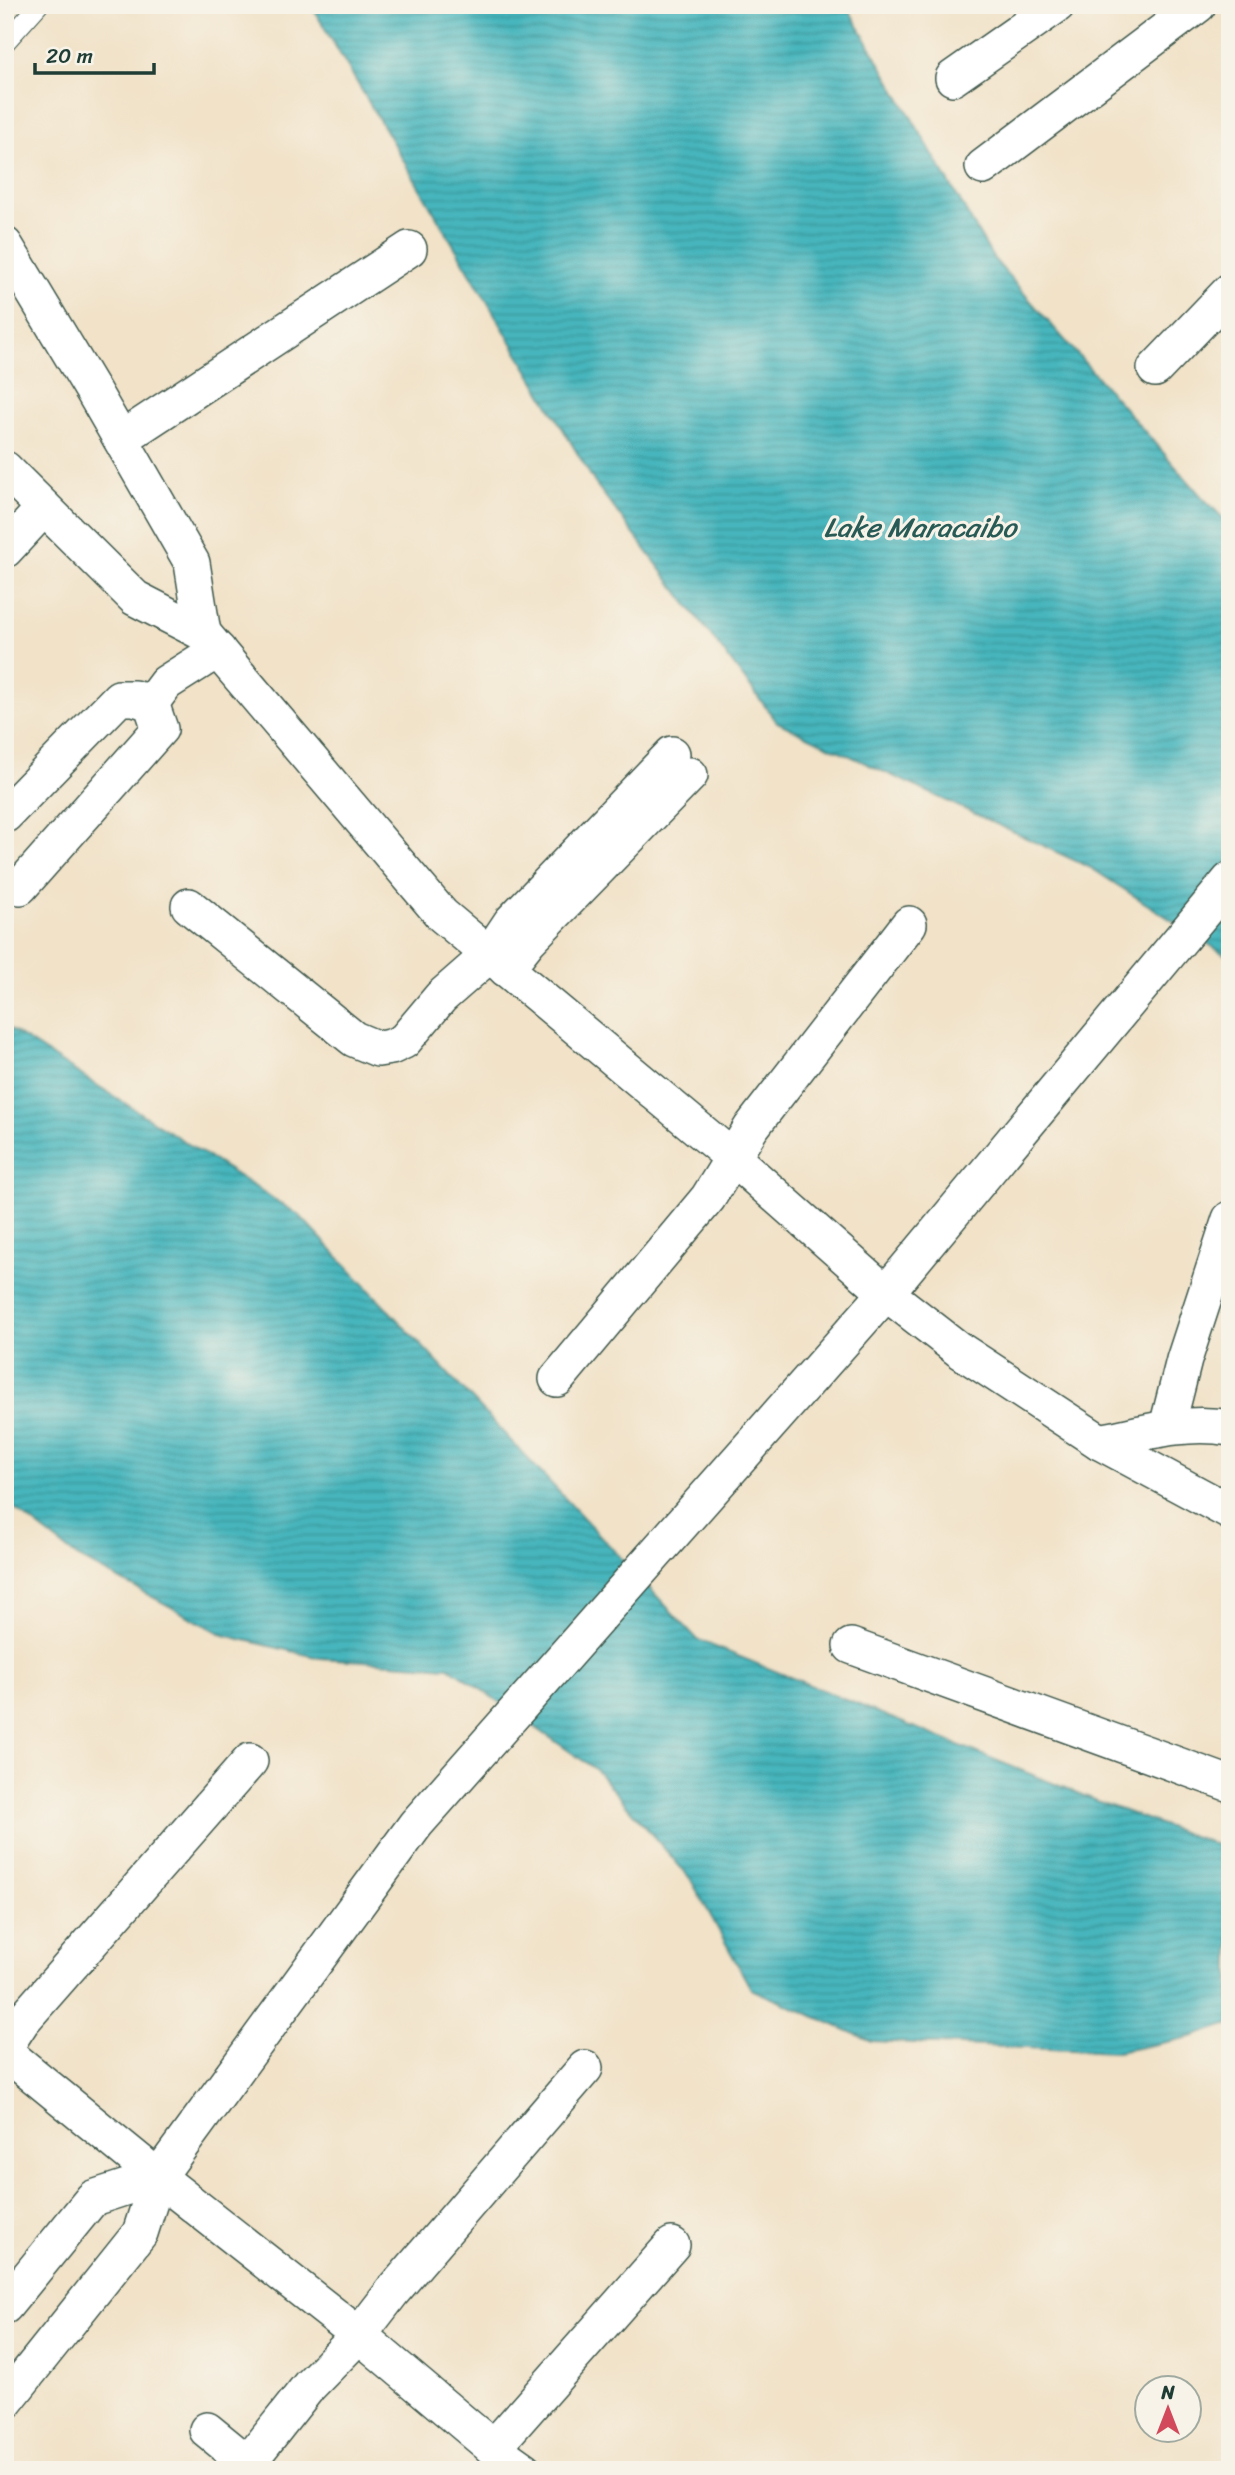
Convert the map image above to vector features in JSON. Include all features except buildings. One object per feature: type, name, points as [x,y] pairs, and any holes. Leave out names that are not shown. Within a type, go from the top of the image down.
[{"type":"street","points":[[953,78],[1057,5]]},
{"type":"street","points":[[984,167],[1198,5]]},
{"type":"street","points":[[5,245],[192,563],[210,641]]},
{"type":"street","points":[[121,439],[409,249]]},
{"type":"street","points":[[1155,369],[1230,291]]},
{"type":"street","points":[[5,469],[135,598],[210,641],[442,915],[497,962],[733,1158],[886,1293],[958,1349],[1100,1442],[1230,1512]]},
{"type":"street","points":[[5,550],[44,508]]},
{"type":"street","points":[[151,703],[166,682],[210,641]]},
{"type":"street","points":[[5,815],[120,698],[134,698],[151,703]]},
{"type":"street","points":[[20,887],[160,729],[151,703]]},
{"type":"street","points":[[189,906],[354,1039],[378,1049],[391,1047],[404,1041],[441,997],[497,962],[512,922],[681,764]]},
{"type":"street","points":[[5,2402],[140,2233],[158,2177],[416,1824],[886,1293],[1230,880]]},
{"type":"street","points":[[557,1379],[708,1198],[751,1128],[909,924]]},
{"type":"street","points":[[1167,1427],[1184,1360],[1230,1219]]},
{"type":"street","points":[[1100,1442],[1167,1427],[1209,1424],[1230,1428]]},
{"type":"street","points":[[851,1646],[1230,1784]]},
{"type":"street","points":[[250,1761],[22,2021],[5,2049],[158,2177],[359,2335],[493,2448],[524,2470]]},
{"type":"street","points":[[207,2430],[252,2467],[309,2386],[359,2335],[393,2291],[585,2068]]},
{"type":"street","points":[[5,2306],[93,2198],[158,2177]]},
{"type":"street","points":[[493,2448],[672,2245]]},
{"type":"lane","points":[[5,43],[39,5]]},
{"type":"water","name":"Lake Maracaibo","points":[[311,5],[846,5],[993,258],[1202,497],[1230,525],[1230,958],[1091,868],[777,722],[595,483]]},
{"type":"water","points":[[5,1026],[300,1216],[698,1640],[1102,1803],[1230,1850],[1230,2024],[1191,2037],[1117,2052],[871,2041],[751,1989],[690,1878],[595,1769],[449,1667],[320,1658],[224,1635],[77,1557],[5,1501]]}]
